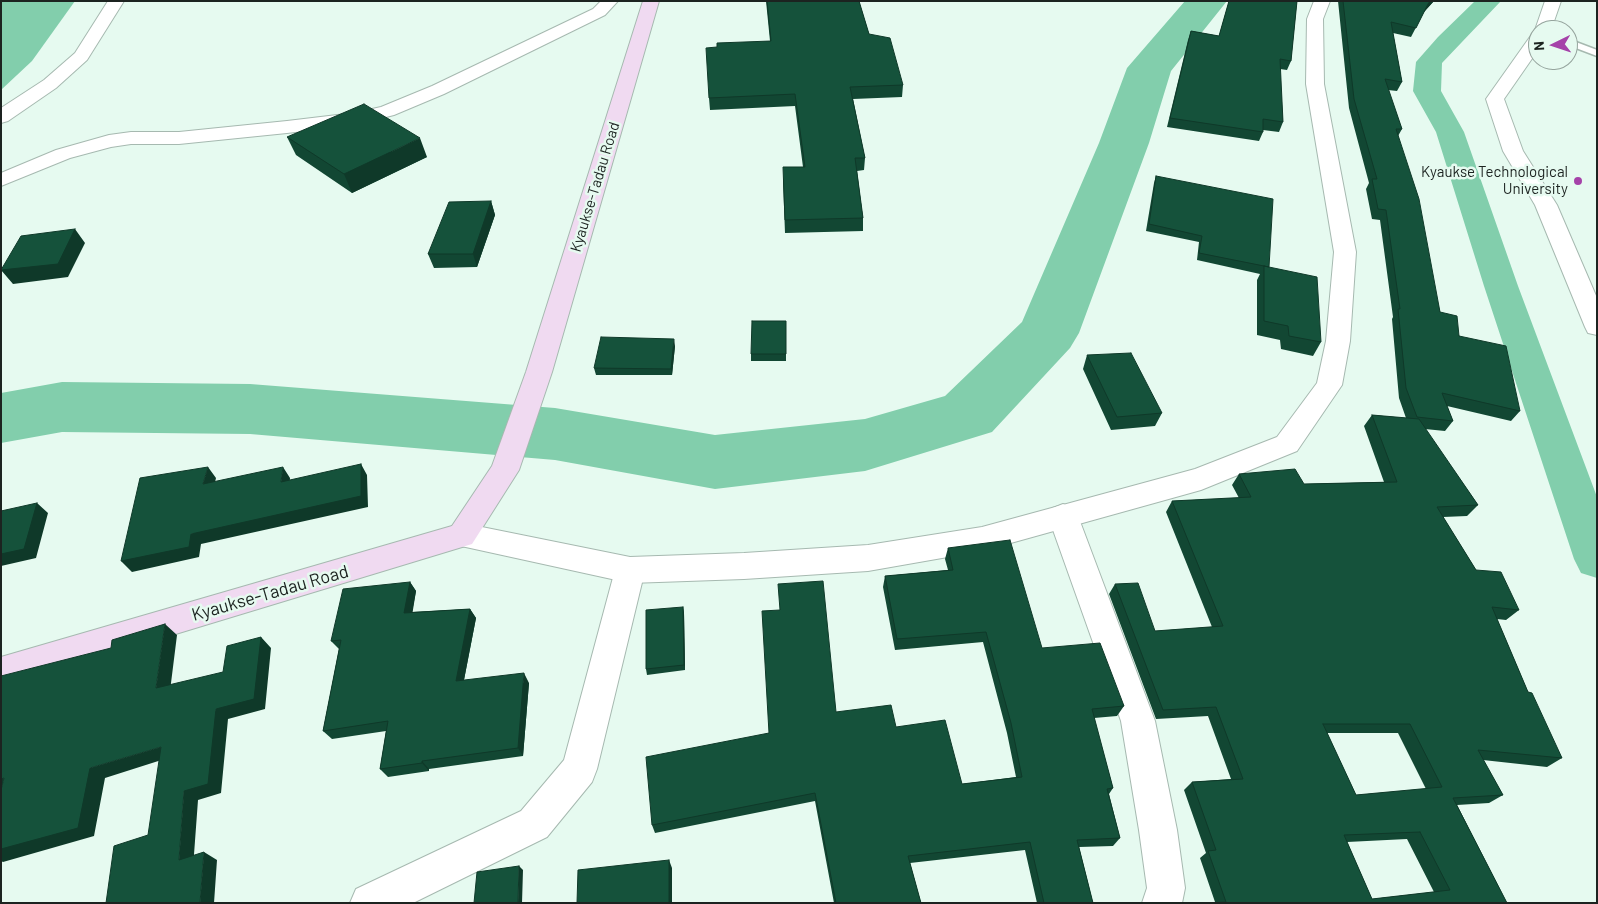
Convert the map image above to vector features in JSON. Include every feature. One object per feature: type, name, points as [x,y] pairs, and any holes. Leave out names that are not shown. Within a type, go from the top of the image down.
[{"type":"main road","name":"Kyaukse-Tadau Road","points":[[1,672],[462,535],[505,470],[539,372],[651,1]]},
{"type":"street","points":[[1,117],[50,84],[81,56],[116,1]]},
{"type":"street","points":[[1,180],[63,154],[110,141],[131,138],[179,138],[286,127],[354,119],[387,111],[438,90],[599,12],[610,1]]},
{"type":"street","points":[[462,535],[630,570],[744,566],[868,558],[982,539],[1201,479],[1287,444],[1329,385],[1338,341],[1345,252],[1315,84],[1315,19],[1322,1]]},
{"type":"street","points":[[1546,20],[1553,1]]},
{"type":"street","points":[[1528,52],[1495,99],[1513,152],[1546,205],[1597,327]]},
{"type":"street","points":[[1064,516],[1138,721],[1161,849],[1166,888],[1162,903]]},
{"type":"street","points":[[370,903],[534,824],[579,769],[630,570]]},
{"type":"lane","points":[[1578,46],[1597,53]]},
{"type":"shaded area","points":[[1,1],[75,1],[32,61],[1,90]]},
{"type":"building","points":[[767,1],[859,1],[869,34],[890,38],[903,85],[850,87],[865,158],[855,158],[863,218],[785,220],[783,167],[805,167],[795,94],[709,98],[706,48],[717,47],[717,43],[771,41]]},
{"type":"building","points":[[1229,1],[1297,1],[1291,61],[1280,59],[1283,122],[1263,119],[1263,132],[1170,118],[1191,31],[1219,36]]},
{"type":"building","points":[[1343,1],[1430,1],[1416,28],[1391,22],[1402,82],[1385,79],[1402,129],[1396,129],[1419,199],[1440,312],[1457,316],[1459,336],[1506,346],[1520,411],[1442,393],[1453,421],[1417,417],[1406,388],[1398,309],[1400,309],[1386,210],[1378,209],[1372,179],[1377,179],[1354,99]]},
{"type":"building","points":[[364,104],[420,138],[344,174],[287,137]]},
{"type":"building","points":[[1156,176],[1273,199],[1269,267],[1199,253],[1202,236],[1149,224]]},
{"type":"building","points":[[491,201],[473,254],[428,254],[449,202]]},
{"type":"building","points":[[75,229],[58,264],[1,270],[21,236]]},
{"type":"building","points":[[1264,266],[1317,277],[1321,342],[1289,336],[1288,326],[1264,321]]},
{"type":"building","points":[[752,321],[786,321],[786,354],[751,354]]},
{"type":"building","points":[[601,337],[674,339],[671,369],[594,368]]},
{"type":"building","points":[[1131,353],[1162,413],[1117,417],[1087,355]]},
{"type":"building","points":[[1372,415],[1419,419],[1478,505],[1437,507],[1476,570],[1501,572],[1519,610],[1492,607],[1528,692],[1532,693],[1562,758],[1478,750],[1503,795],[1453,798],[1507,903],[1211,903],[1226,902],[1208,851],[1216,850],[1192,782],[1243,779],[1216,707],[1163,710],[1115,584],[1138,583],[1155,631],[1223,626],[1172,501],[1251,497],[1239,474],[1295,469],[1304,484],[1397,482]],"holes":[[[1323,724],[1410,724],[1442,787],[1356,795]],[[1420,832],[1450,890],[1372,899],[1344,835]]]},
{"type":"building","points":[[361,464],[361,496],[191,534],[189,547],[121,561],[140,478],[208,467],[203,484],[283,467],[281,482]]},
{"type":"building","points":[[37,503],[24,549],[1,554],[1,511]]},
{"type":"building","points":[[1010,540],[1042,648],[1100,643],[1124,706],[1092,709],[1113,788],[1107,789],[1120,838],[1077,840],[1093,903],[1044,903],[1030,842],[908,856],[921,903],[836,903],[815,793],[652,825],[646,757],[769,733],[762,611],[780,610],[778,584],[823,581],[836,712],[891,705],[896,727],[945,720],[962,784],[1022,777],[1011,723],[986,632],[897,639],[885,576],[953,570],[948,548]]},
{"type":"building","points":[[410,582],[404,613],[470,609],[456,681],[524,673],[518,748],[422,761],[422,763],[380,769],[388,721],[323,731],[341,640],[331,641],[343,589]]},
{"type":"building","points":[[683,607],[684,665],[646,669],[646,610]]},
{"type":"building","points":[[165,624],[156,688],[223,672],[227,646],[261,637],[254,699],[216,709],[208,784],[184,791],[179,860],[204,852],[200,903],[106,903],[114,846],[148,835],[161,747],[90,768],[78,828],[1,849],[1,790],[4,778],[1,779],[1,676],[111,648],[112,640]]},
{"type":"building","points":[[669,860],[669,903],[577,903],[578,870]]},
{"type":"building","points":[[519,866],[518,903],[474,903],[477,872]]},
{"type":"waterway","points":[[1,418],[62,407],[250,409],[555,434],[715,462],[865,445],[968,414],[1048,333],[1124,143],[1149,68],[1207,1]]},
{"type":"waterway","points":[[1489,1],[1429,62],[1427,91],[1450,132],[1501,286],[1597,559]]},
{"type":"place","name":"Kyaukse Technological University","points":[[1578,181]]}]
